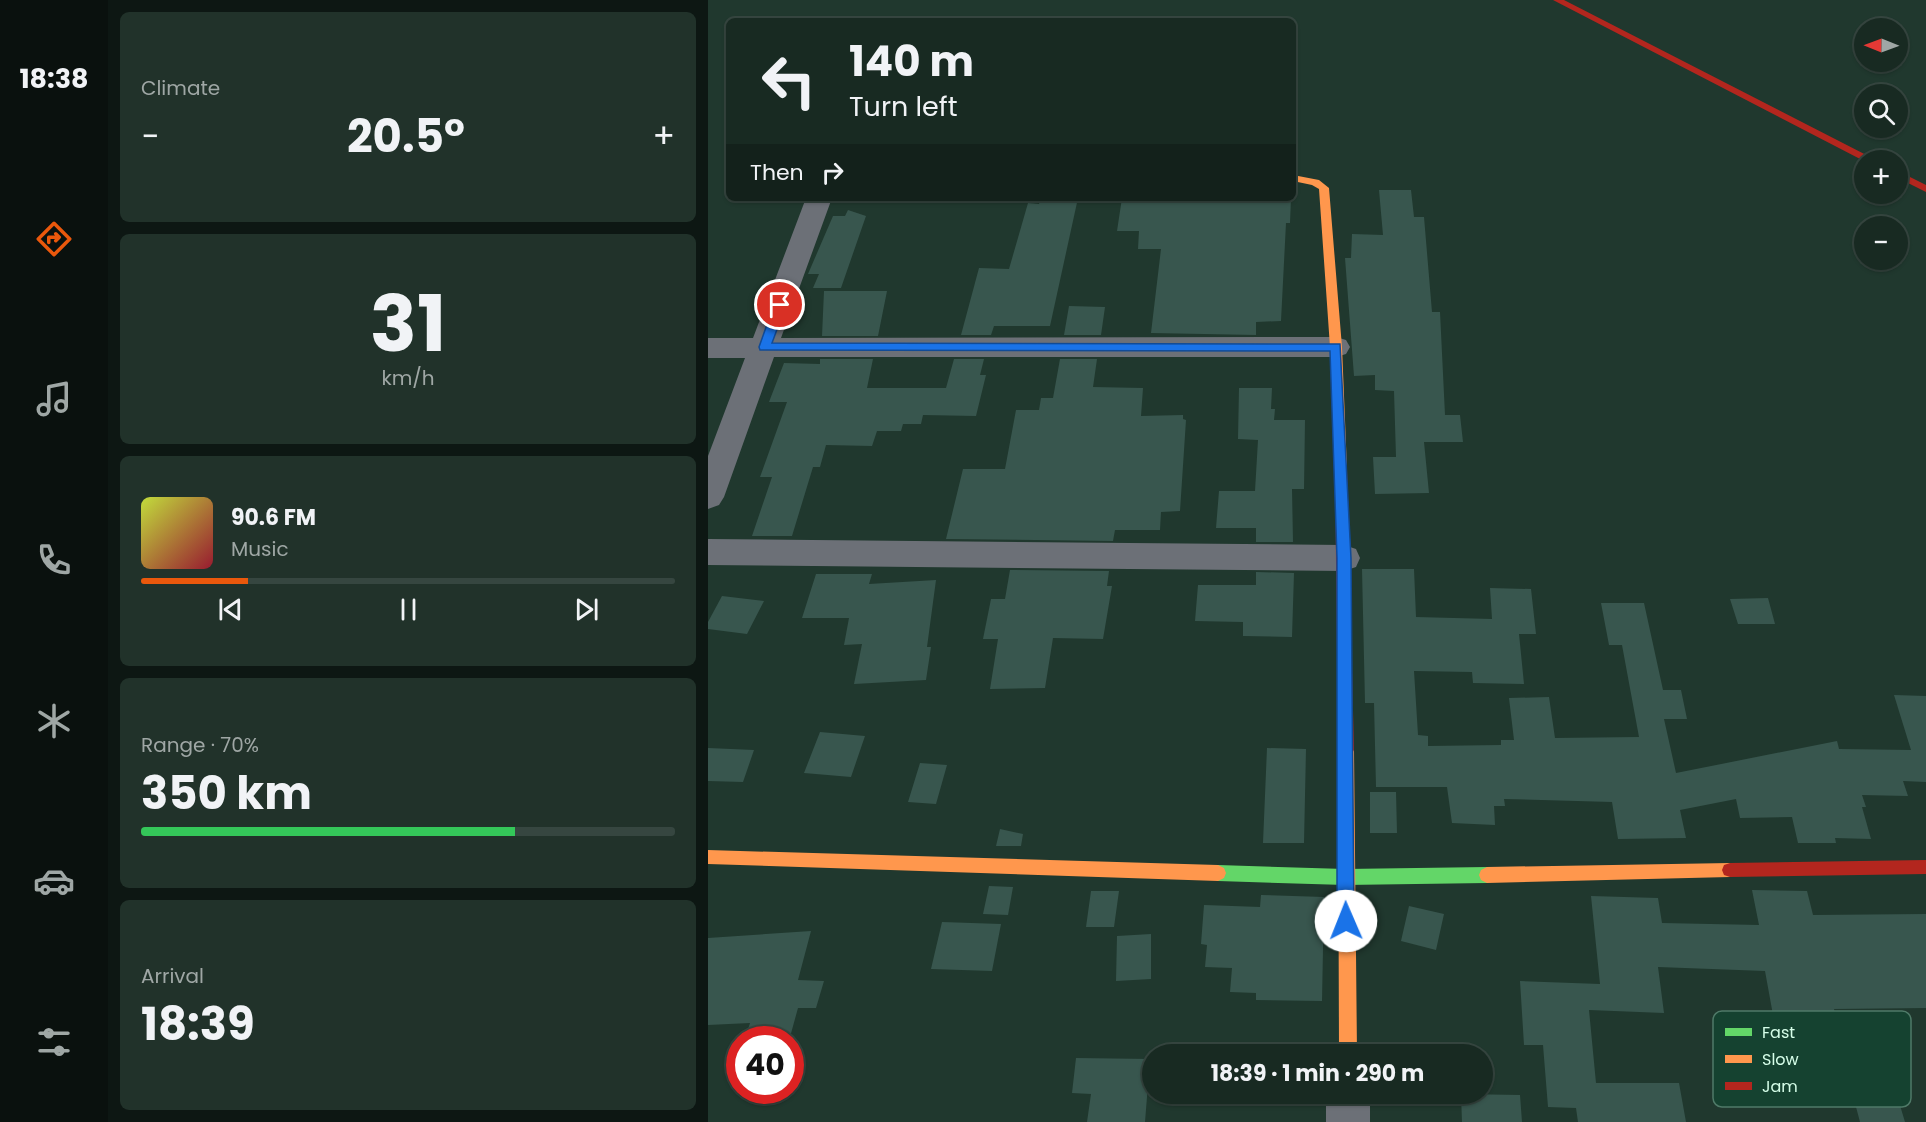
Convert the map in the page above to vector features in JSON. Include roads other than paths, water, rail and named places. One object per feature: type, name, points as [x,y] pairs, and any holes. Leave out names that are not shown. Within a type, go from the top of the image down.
[{"type":"street","points":[[1557,0],[1854,151]]},
{"type":"street","points":[[1296,179],[1315,182],[1324,188],[1336,347],[1344,558],[1347,1044]]},
{"type":"street","points":[[1908,179],[1926,189]]},
{"type":"street","points":[[708,497],[818,201]]},
{"type":"street","points":[[708,348],[1336,347]]},
{"type":"street","points":[[708,552],[1344,558]]},
{"type":"street","points":[[708,857],[1345,877],[1926,867]]},
{"type":"street","points":[[1348,1104],[1348,1122]]}]
